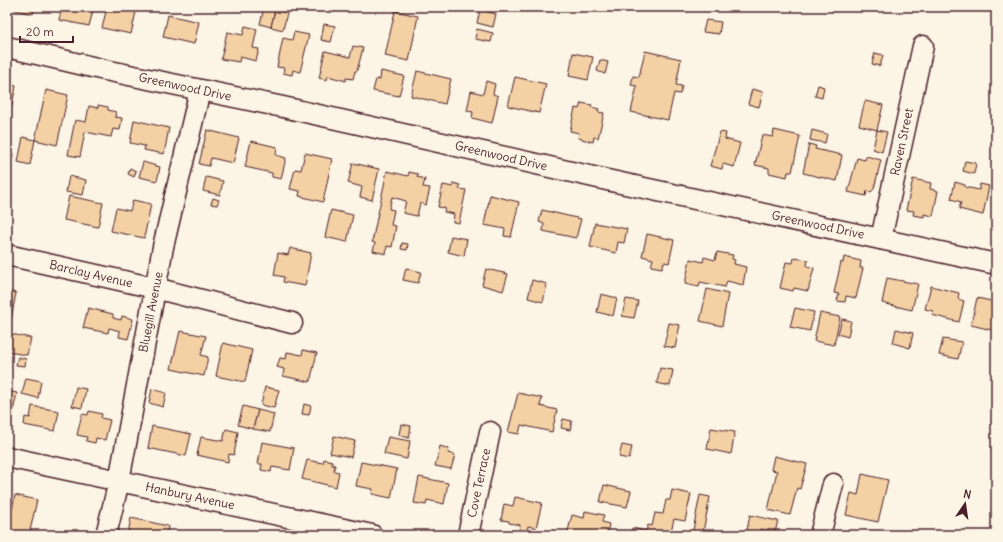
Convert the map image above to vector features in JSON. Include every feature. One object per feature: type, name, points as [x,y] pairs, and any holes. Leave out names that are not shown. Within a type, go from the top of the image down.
[{"type":"street","name":"Raven Street","points":[[881,239],[923,46]]},
{"type":"street","name":"Greenwood Drive","points":[[7,47],[105,70],[996,264]]},
{"type":"street","name":"Bluegill Avenue","points":[[106,535],[119,481],[163,247],[200,90]]},
{"type":"street","name":"Barclay Avenue","points":[[7,255],[155,288],[292,323]]},
{"type":"street","name":"Cove Terrace","points":[[468,535],[490,432]]},
{"type":"street","name":"Hanbury Avenue","points":[[7,456],[372,535]]},
{"type":"street","points":[[820,535],[833,484]]},
{"type":"building","points":[[11,7],[35,7],[33,14],[11,9]]},
{"type":"building","points":[[62,7],[94,7],[89,26],[59,20]]},
{"type":"building","points":[[107,7],[137,7],[131,34],[102,28]]},
{"type":"building","points":[[264,8],[275,10],[271,27],[260,24]]},
{"type":"building","points":[[275,10],[287,13],[283,30],[271,27]]},
{"type":"building","points":[[480,10],[496,14],[493,27],[477,23]]},
{"type":"building","points":[[395,11],[418,16],[409,61],[385,56]]},
{"type":"building","points":[[168,15],[199,22],[194,44],[163,37]]},
{"type":"building","points":[[706,20],[721,22],[719,34],[703,32]]},
{"type":"building","points":[[324,24],[335,26],[331,42],[321,40]]},
{"type":"building","points":[[245,26],[257,29],[253,48],[259,49],[256,61],[240,57],[239,62],[221,59],[227,32],[243,35]]},
{"type":"building","points":[[477,29],[493,33],[491,42],[475,39]]},
{"type":"building","points":[[294,32],[309,35],[300,72],[293,70],[292,75],[283,73],[284,68],[277,67],[283,38],[292,40]]},
{"type":"building","points":[[353,46],[363,48],[357,71],[355,71],[353,79],[346,78],[346,81],[328,76],[327,80],[319,78],[325,51],[350,57]]},
{"type":"building","points":[[645,51],[681,59],[676,85],[682,86],[680,94],[674,93],[668,120],[631,112],[637,86],[631,85],[633,76],[639,77]]},
{"type":"building","points":[[573,53],[593,57],[588,80],[569,76]]},
{"type":"building","points":[[875,53],[883,55],[880,66],[872,64]]},
{"type":"building","points":[[600,60],[608,62],[605,74],[597,71]]},
{"type":"building","points":[[381,71],[404,76],[399,96],[373,91],[376,79],[380,80]]},
{"type":"building","points":[[417,71],[451,79],[445,104],[411,96]]},
{"type":"building","points":[[515,77],[546,84],[539,113],[508,106]]},
{"type":"building","points":[[486,81],[495,84],[493,94],[498,96],[492,123],[472,118],[473,112],[467,111],[471,91],[483,94]]},
{"type":"building","points":[[7,84],[16,86],[11,110],[7,109]]},
{"type":"building","points":[[818,85],[824,87],[822,98],[815,96]]},
{"type":"building","points":[[752,89],[763,92],[759,107],[748,104]]},
{"type":"building","points":[[46,90],[68,95],[57,145],[35,140]]},
{"type":"building","points":[[865,101],[883,105],[877,130],[859,125]]},
{"type":"building","points":[[581,103],[592,105],[591,107],[599,109],[598,112],[604,113],[598,138],[594,137],[593,142],[578,138],[579,133],[570,131],[575,108],[579,109]]},
{"type":"building","points":[[98,105],[108,107],[108,110],[116,112],[115,117],[122,118],[120,130],[113,129],[111,137],[85,132],[80,157],[68,155],[75,120],[86,122],[89,106],[98,108]]},
{"type":"building","points":[[134,120],[169,128],[164,154],[144,150],[145,146],[130,143]]},
{"type":"building","points":[[207,130],[239,138],[233,163],[211,158],[209,166],[199,164]]},
{"type":"building","points":[[774,130],[800,136],[792,172],[788,172],[787,177],[769,173],[769,168],[755,165],[762,135],[773,137]]},
{"type":"building","points":[[812,130],[827,134],[825,143],[810,140]]},
{"type":"building","points":[[877,130],[887,132],[882,152],[873,149]]},
{"type":"building","points":[[720,132],[726,133],[725,139],[740,143],[734,167],[723,164],[722,169],[710,166]]},
{"type":"building","points":[[23,137],[35,140],[30,165],[18,162]]},
{"type":"building","points":[[251,141],[277,147],[276,155],[286,158],[281,179],[272,177],[272,173],[245,167]]},
{"type":"building","points":[[809,144],[816,146],[815,149],[842,155],[837,181],[803,173]]},
{"type":"building","points":[[7,153],[13,154],[11,164],[7,163]]},
{"type":"building","points":[[305,153],[332,159],[323,202],[299,196],[300,191],[290,189],[295,169],[301,170]]},
{"type":"building","points":[[866,156],[881,160],[874,189],[871,192],[867,191],[866,196],[848,192],[857,158],[865,160]]},
{"type":"building","points":[[965,161],[976,163],[974,174],[963,171]]},
{"type":"building","points":[[143,162],[160,167],[157,181],[139,177]]},
{"type":"building","points":[[353,163],[379,169],[372,200],[360,197],[362,187],[348,183]]},
{"type":"building","points":[[130,168],[136,171],[134,177],[128,174]]},
{"type":"building","points":[[387,171],[408,176],[409,172],[418,174],[417,177],[425,179],[423,187],[430,188],[426,205],[420,203],[417,216],[403,213],[406,201],[392,197],[389,209],[394,210],[391,225],[396,226],[392,247],[387,246],[386,254],[373,251],[375,243],[372,242]]},
{"type":"building","points":[[69,176],[86,180],[83,195],[66,192]]},
{"type":"building","points":[[206,177],[223,181],[220,195],[203,191]]},
{"type":"building","points":[[913,179],[931,183],[930,189],[938,191],[933,216],[924,214],[924,217],[913,215],[914,211],[906,210]]},
{"type":"building","points":[[955,182],[965,185],[965,187],[979,190],[980,184],[989,186],[983,215],[959,209],[961,202],[951,199]]},
{"type":"building","points":[[453,183],[460,185],[459,189],[466,190],[459,223],[453,222],[454,214],[444,212],[445,208],[438,207],[443,185],[453,187]]},
{"type":"building","points":[[490,195],[519,202],[511,237],[504,236],[505,229],[484,225]]},
{"type":"building","points":[[69,196],[103,203],[98,227],[64,220]]},
{"type":"building","points":[[213,198],[219,200],[217,205],[211,204]]},
{"type":"building","points":[[133,200],[151,204],[144,238],[111,231],[116,208],[130,211]]},
{"type":"building","points":[[331,210],[353,215],[347,242],[325,237]]},
{"type":"building","points":[[542,210],[581,219],[576,238],[543,231],[544,224],[539,222]]},
{"type":"building","points":[[595,223],[627,229],[624,243],[618,242],[616,253],[590,247]]},
{"type":"building","points":[[647,234],[674,240],[669,263],[664,262],[662,268],[651,266],[653,259],[642,256]]},
{"type":"building","points":[[451,236],[467,239],[464,256],[448,252]]},
{"type":"building","points":[[402,243],[408,244],[407,250],[401,249]]},
{"type":"building","points":[[290,248],[311,253],[305,286],[283,282],[284,277],[274,275],[278,253],[288,255]]},
{"type":"building","points":[[717,252],[733,255],[732,259],[735,260],[734,264],[746,267],[743,285],[727,281],[725,287],[700,282],[699,287],[685,284],[690,259],[703,262],[704,257],[715,260]]},
{"type":"building","points":[[844,257],[861,261],[860,268],[863,268],[856,298],[846,296],[845,302],[837,301],[839,294],[834,293],[841,262],[843,263]]},
{"type":"building","points":[[794,258],[808,260],[807,266],[814,268],[808,291],[794,288],[793,291],[780,288],[786,262],[793,263]]},
{"type":"building","points":[[406,268],[421,272],[418,283],[403,280]]},
{"type":"building","points":[[486,269],[508,274],[503,291],[482,285]]},
{"type":"building","points":[[887,278],[918,284],[912,310],[882,303]]},
{"type":"building","points":[[532,280],[547,284],[543,302],[528,298]]},
{"type":"building","points":[[931,286],[959,293],[958,299],[964,301],[959,322],[932,315],[933,311],[925,309]]},
{"type":"building","points":[[707,289],[728,294],[722,326],[700,321]]},
{"type":"building","points":[[7,291],[16,293],[11,320],[7,319]]},
{"type":"building","points":[[601,294],[617,298],[613,316],[597,312]]},
{"type":"building","points":[[977,298],[996,302],[996,331],[971,325]]},
{"type":"building","points":[[626,299],[638,301],[634,318],[622,316]]},
{"type":"building","points":[[88,308],[113,314],[113,318],[121,320],[122,316],[133,319],[128,339],[119,337],[120,331],[109,328],[108,333],[83,328]]},
{"type":"building","points":[[795,308],[814,312],[810,331],[790,327]]},
{"type":"building","points":[[820,313],[840,317],[834,345],[814,341]]},
{"type":"building","points":[[842,319],[851,321],[848,337],[838,334]]},
{"type":"building","points":[[669,323],[680,325],[675,348],[664,346]]},
{"type":"building","points":[[896,329],[913,333],[910,348],[893,343]]},
{"type":"building","points":[[180,331],[206,336],[201,355],[208,357],[204,376],[171,369]]},
{"type":"building","points":[[11,334],[31,338],[27,355],[8,352]]},
{"type":"building","points":[[943,339],[962,342],[958,359],[939,355]]},
{"type":"building","points":[[223,343],[252,350],[245,382],[216,376]]},
{"type":"building","points":[[303,350],[317,353],[310,382],[283,376],[284,369],[277,367],[280,358],[286,359],[287,352],[302,355]]},
{"type":"building","points":[[18,357],[26,359],[25,366],[16,365]]},
{"type":"building","points":[[660,368],[673,370],[670,386],[657,383]]},
{"type":"building","points":[[26,378],[41,381],[38,398],[22,394]]},
{"type":"building","points":[[76,387],[86,389],[82,408],[72,406]]},
{"type":"building","points":[[265,387],[279,390],[274,408],[261,405]]},
{"type":"building","points":[[152,389],[166,393],[163,407],[149,403]]},
{"type":"building","points":[[7,391],[17,393],[11,421],[7,421]]},
{"type":"building","points":[[518,393],[542,398],[540,406],[557,410],[552,432],[521,425],[519,434],[508,432]]},
{"type":"building","points":[[304,404],[311,406],[309,415],[302,414]]},
{"type":"building","points":[[32,406],[59,411],[55,431],[24,425],[25,417],[30,418]]},
{"type":"building","points":[[243,406],[258,410],[253,429],[238,425]]},
{"type":"building","points":[[258,410],[274,414],[270,432],[253,429]]},
{"type":"building","points":[[89,411],[102,414],[101,418],[110,420],[105,440],[96,438],[95,443],[86,441],[87,437],[77,435],[82,414],[88,415]]},
{"type":"building","points":[[563,419],[572,421],[570,430],[561,428]]},
{"type":"building","points":[[401,424],[411,426],[409,438],[399,435]]},
{"type":"building","points":[[152,426],[191,434],[186,456],[148,448]]},
{"type":"building","points":[[711,428],[735,432],[731,454],[707,449]]},
{"type":"building","points":[[226,429],[238,432],[234,455],[229,454],[228,462],[197,455],[201,437],[223,441]]},
{"type":"building","points":[[334,436],[355,441],[351,457],[330,453]]},
{"type":"building","points":[[388,437],[410,441],[407,459],[384,454]]},
{"type":"building","points":[[262,442],[294,448],[290,470],[272,467],[271,472],[261,470],[262,464],[258,464]]},
{"type":"building","points":[[622,445],[632,447],[629,459],[619,457]]},
{"type":"building","points":[[440,446],[449,449],[448,453],[455,455],[451,469],[435,466]]},
{"type":"building","points":[[774,456],[807,464],[800,489],[797,488],[790,515],[768,510],[777,471],[771,470]]},
{"type":"building","points":[[324,459],[332,461],[332,465],[335,465],[334,471],[339,472],[336,487],[302,479],[307,460],[323,463]]},
{"type":"building","points":[[361,462],[397,469],[391,498],[372,494],[373,489],[356,486]]},
{"type":"building","points":[[862,474],[888,480],[878,522],[846,515],[851,493],[858,495]]},
{"type":"building","points":[[419,477],[448,483],[444,504],[427,500],[426,505],[414,503]]},
{"type":"building","points":[[604,485],[631,491],[627,507],[600,502]]},
{"type":"building","points":[[672,490],[691,494],[685,521],[674,519],[670,535],[631,535],[632,528],[646,531],[648,525],[652,526],[655,513],[663,514],[666,500],[670,500]]},
{"type":"building","points":[[15,495],[37,500],[29,535],[7,535]]},
{"type":"building","points":[[700,495],[710,497],[703,532],[717,535],[692,535]]},
{"type":"building","points":[[515,497],[542,503],[536,528],[528,526],[527,532],[519,530],[520,525],[501,520],[504,504],[513,506]]},
{"type":"building","points":[[585,511],[604,515],[602,522],[609,524],[607,535],[567,535],[572,515],[584,518]]},
{"type":"building","points":[[750,515],[778,521],[775,532],[760,529],[759,535],[746,535]]},
{"type":"building","points":[[131,518],[168,526],[167,535],[137,535],[128,533]]},
{"type":"building","points":[[946,530],[962,534],[962,535],[945,535]]},
{"type":"building","points":[[188,531],[208,535],[188,535]]}]
